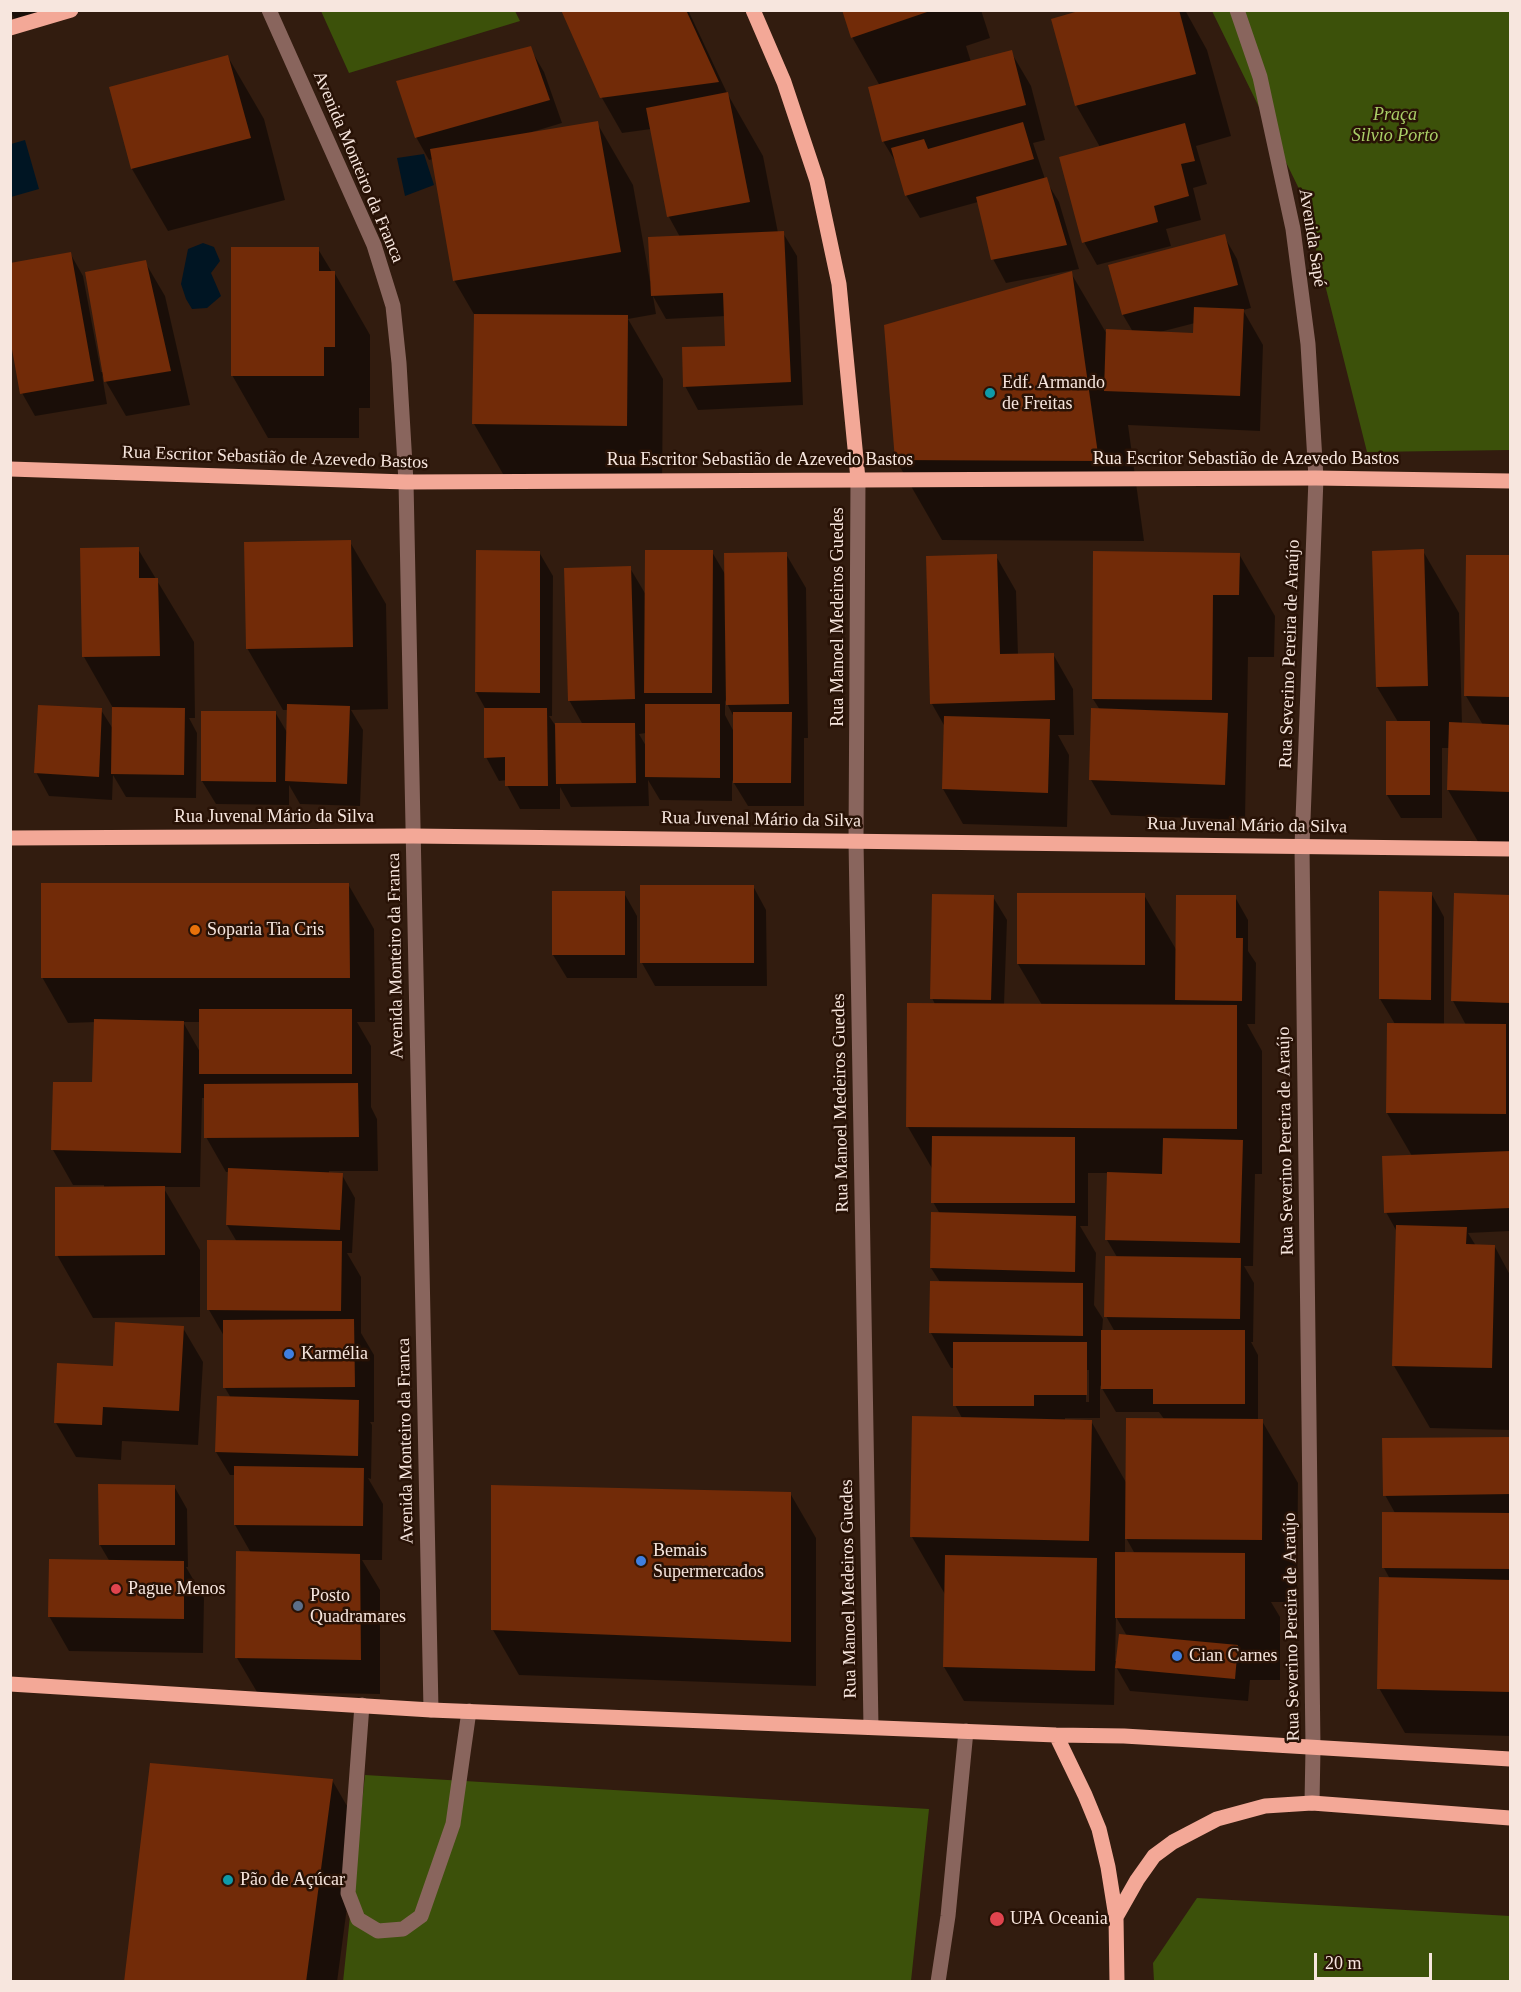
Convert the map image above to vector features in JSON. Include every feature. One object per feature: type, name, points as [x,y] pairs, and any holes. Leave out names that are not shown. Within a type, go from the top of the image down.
[{"type":"main road","points":[[10,28],[71,10]]},
{"type":"main road","points":[[753,10],[784,82],[817,181],[839,284],[858,479]]},
{"type":"main road","name":"Rua Escritor Sebastião de Azevedo Bastos","points":[[10,470],[406,482],[1316,478],[1510,481]]},
{"type":"main road","name":"Rua Juvenal Mário da Silva","points":[[10,838],[413,836],[1510,849]]},
{"type":"main road","points":[[10,1684],[431,1710],[1124,1736],[1510,1759]]},
{"type":"main road","points":[[1056,1735],[1099,1829],[1116,1917],[1118,1982]]},
{"type":"main road","points":[[1116,1917],[1154,1856],[1173,1842],[1217,1819],[1265,1806],[1312,1803],[1510,1818]]},
{"type":"street","name":"Avenida Monteiro da Franca","points":[[269,10],[374,245],[393,306],[399,363],[406,482],[431,1710]]},
{"type":"street","name":"Avenida Sapé","points":[[1237,10],[1260,77],[1293,229],[1308,344],[1316,478]]},
{"type":"street","name":"Rua Severino Pereira de Araújo","points":[[1312,1803],[1302,846],[1316,478]]},
{"type":"street","name":"Rua Manoel Medeiros Guedes","points":[[858,479],[856,841],[871,1727]]},
{"type":"street","points":[[362,1705],[348,1893],[358,1919],[378,1931],[403,1929],[421,1916],[453,1824],[470,1711]]},
{"type":"street","points":[[938,1982],[948,1916],[966,1731]]},
{"type":"green space","points":[[321,11],[515,11],[520,21],[349,73]]},
{"type":"green space","name":"Praça Silvio Porto","points":[[1212,11],[1510,11],[1510,450],[1367,452],[1303,197]]},
{"type":"green space","points":[[365,1775],[929,1809],[911,1981],[343,1982]]},
{"type":"green space","points":[[1197,1898],[1510,1916],[1510,1981],[1154,1981],[1153,1963]]},
{"type":"water","points":[[25,140],[39,189],[11,197],[11,144]]},
{"type":"water","points":[[424,154],[434,185],[405,196],[397,158]]},
{"type":"water","points":[[203,243],[214,247],[220,261],[211,273],[221,296],[207,308],[192,309],[181,284],[188,249]]},
{"type":"building","points":[[561,10],[686,10],[719,82],[600,98]]},
{"type":"building","points":[[842,10],[930,10],[930,11],[851,38]]},
{"type":"building","points":[[1082,10],[1179,10],[1196,74],[1075,106],[1051,19]]},
{"type":"building","points":[[531,46],[550,100],[415,138],[396,81]]},
{"type":"building","points":[[1012,50],[1026,105],[882,142],[868,87]]},
{"type":"building","points":[[228,55],[251,138],[131,169],[109,87]]},
{"type":"building","points":[[728,92],[750,202],[667,217],[646,108]]},
{"type":"building","points":[[598,121],[621,252],[453,281],[430,149]]},
{"type":"building","points":[[1023,122],[1034,159],[905,196],[891,148],[924,139],[928,149]]},
{"type":"building","points":[[1185,123],[1195,161],[1181,164],[1189,196],[1154,206],[1158,222],[1082,243],[1059,157]]},
{"type":"building","points":[[1047,177],[1067,245],[991,260],[976,197]]},
{"type":"building","points":[[784,231],[791,382],[683,387],[682,347],[725,346],[723,293],[651,296],[648,237]]},
{"type":"building","points":[[1225,234],[1238,285],[1122,315],[1108,265]]},
{"type":"building","points":[[231,247],[319,247],[319,271],[335,271],[335,347],[324,347],[324,376],[231,376]]},
{"type":"building","points":[[71,252],[94,381],[20,394],[10,338],[10,263]]},
{"type":"building","points":[[146,260],[171,371],[104,382],[85,272]]},
{"type":"building","name":"Edf. Armando de Freitas","points":[[1072,271],[1099,461],[895,460],[884,325]]},
{"type":"building","points":[[1194,307],[1244,309],[1240,396],[1104,391],[1106,329],[1193,333]]},
{"type":"building","points":[[474,314],[628,315],[627,426],[472,424]]},
{"type":"building","points":[[351,540],[353,647],[246,649],[244,542]]},
{"type":"building","points":[[139,547],[139,578],[158,578],[160,656],[82,657],[80,548]]},
{"type":"building","points":[[1424,549],[1428,686],[1376,687],[1372,551]]},
{"type":"building","points":[[476,550],[540,551],[540,693],[475,692]]},
{"type":"building","points":[[645,550],[713,550],[712,693],[644,693]]},
{"type":"building","points":[[1093,551],[1240,553],[1239,595],[1213,595],[1212,700],[1092,699]]},
{"type":"building","points":[[787,552],[789,704],[726,705],[724,553]]},
{"type":"building","points":[[997,554],[1000,654],[1054,653],[1055,700],[930,704],[926,556]]},
{"type":"building","points":[[1466,555],[1510,555],[1510,697],[1464,696]]},
{"type":"building","points":[[631,566],[635,699],[568,701],[564,568]]},
{"type":"building","points":[[287,704],[350,706],[347,784],[285,781]]},
{"type":"building","points":[[645,704],[720,704],[720,778],[645,777]]},
{"type":"building","points":[[38,705],[102,708],[99,777],[34,773]]},
{"type":"building","points":[[112,707],[185,708],[184,775],[111,774]]},
{"type":"building","points":[[484,708],[547,708],[548,786],[505,786],[505,757],[484,758]]},
{"type":"building","points":[[1091,708],[1228,713],[1225,785],[1089,780]]},
{"type":"building","points":[[201,711],[276,711],[276,782],[201,781]]},
{"type":"building","points":[[733,712],[792,712],[791,783],[733,783]]},
{"type":"building","points":[[944,716],[1050,719],[1048,793],[942,789]]},
{"type":"building","points":[[1386,721],[1430,721],[1430,795],[1386,795]]},
{"type":"building","points":[[1449,722],[1510,725],[1510,792],[1447,790]]},
{"type":"building","points":[[555,723],[635,723],[636,783],[556,784]]},
{"type":"building","name":"Soparia Tia Cris","points":[[41,883],[349,883],[350,978],[41,978]]},
{"type":"building","points":[[640,885],[754,885],[754,963],[640,963]]},
{"type":"building","points":[[552,891],[625,891],[625,955],[552,955]]},
{"type":"building","points":[[1379,891],[1432,892],[1431,1000],[1379,999]]},
{"type":"building","points":[[1017,893],[1145,893],[1145,965],[1017,964]]},
{"type":"building","points":[[1454,893],[1510,895],[1510,1003],[1451,1001]]},
{"type":"building","points":[[932,894],[994,895],[991,1000],[930,999]]},
{"type":"building","points":[[1176,895],[1236,895],[1236,938],[1243,938],[1242,1001],[1175,1000]]},
{"type":"building","points":[[907,1003],[1237,1005],[1237,1129],[906,1127]]},
{"type":"building","points":[[199,1009],[352,1009],[352,1074],[199,1074]]},
{"type":"building","points":[[94,1019],[184,1021],[181,1153],[51,1150],[53,1082],[92,1082]]},
{"type":"building","points":[[1387,1023],[1506,1024],[1506,1114],[1386,1113]]},
{"type":"building","points":[[358,1083],[359,1137],[204,1138],[204,1084]]},
{"type":"building","points":[[932,1136],[1075,1137],[1075,1203],[931,1203]]},
{"type":"building","points":[[1163,1138],[1243,1140],[1240,1243],[1105,1240],[1107,1172],[1162,1174]]},
{"type":"building","points":[[1510,1151],[1510,1208],[1384,1213],[1382,1156]]},
{"type":"building","points":[[228,1168],[343,1173],[340,1230],[226,1225]]},
{"type":"building","points":[[165,1186],[165,1255],[55,1256],[55,1187]]},
{"type":"building","points":[[931,1212],[1076,1216],[1075,1272],[930,1268]]},
{"type":"building","points":[[1396,1225],[1467,1227],[1466,1244],[1495,1245],[1492,1368],[1392,1366]]},
{"type":"building","points":[[207,1240],[342,1241],[341,1311],[207,1310]]},
{"type":"building","points":[[1105,1256],[1241,1258],[1240,1319],[1104,1317]]},
{"type":"building","points":[[930,1281],[1083,1283],[1083,1336],[929,1333]]},
{"type":"building","name":"Karmélia","points":[[354,1319],[355,1387],[223,1388],[223,1320]]},
{"type":"building","points":[[115,1322],[184,1326],[179,1411],[103,1407],[102,1425],[54,1423],[57,1363],[113,1366]]},
{"type":"building","points":[[1101,1330],[1245,1330],[1245,1404],[1153,1404],[1153,1389],[1101,1389]]},
{"type":"building","points":[[953,1342],[1087,1342],[1087,1395],[1034,1395],[1034,1406],[953,1406]]},
{"type":"building","points":[[217,1396],[359,1400],[358,1456],[215,1452]]},
{"type":"building","points":[[912,1416],[1092,1420],[1089,1541],[910,1537]]},
{"type":"building","points":[[1126,1418],[1263,1419],[1262,1540],[1125,1539]]},
{"type":"building","points":[[1510,1437],[1510,1494],[1383,1496],[1382,1438]]},
{"type":"building","points":[[234,1466],[364,1468],[363,1526],[234,1525]]},
{"type":"building","points":[[98,1484],[175,1485],[175,1545],[99,1545]]},
{"type":"building","name":"Bemais Supermercados","points":[[491,1485],[791,1492],[791,1642],[491,1630]]},
{"type":"building","points":[[1382,1512],[1510,1513],[1510,1569],[1382,1568]]},
{"type":"building","name":"Posto Quadramares","points":[[236,1551],[360,1554],[361,1660],[235,1658]]},
{"type":"building","points":[[1115,1552],[1245,1553],[1245,1619],[1115,1618]]},
{"type":"building","points":[[945,1555],[1097,1558],[1095,1671],[943,1667]]},
{"type":"building","name":"Pague Menos","points":[[49,1559],[184,1561],[184,1619],[48,1617]]},
{"type":"building","points":[[1379,1577],[1510,1580],[1510,1692],[1377,1689]]},
{"type":"building","name":"Cian Carnes","points":[[1119,1634],[1238,1645],[1235,1679],[1115,1668]]},
{"type":"building","name":"Pão de Açúcar","points":[[150,1763],[333,1779],[306,1982],[124,1982]]},
{"type":"place","name":"Edf. Armando de Freitas","points":[[990,393]]},
{"type":"place","name":"Soparia Tia Cris","points":[[195,930]]},
{"type":"place","name":"Karmélia","points":[[289,1354]]},
{"type":"place","name":"Bemais Supermercados","points":[[641,1561]]},
{"type":"place","name":"Pague Menos","points":[[116,1589]]},
{"type":"place","name":"Posto Quadramares","points":[[298,1606]]},
{"type":"place","name":"Cian Carnes","points":[[1177,1656]]},
{"type":"place","name":"Pão de Açúcar","points":[[228,1880]]},
{"type":"place","name":"UPA Oceania","points":[[997,1919]]}]
